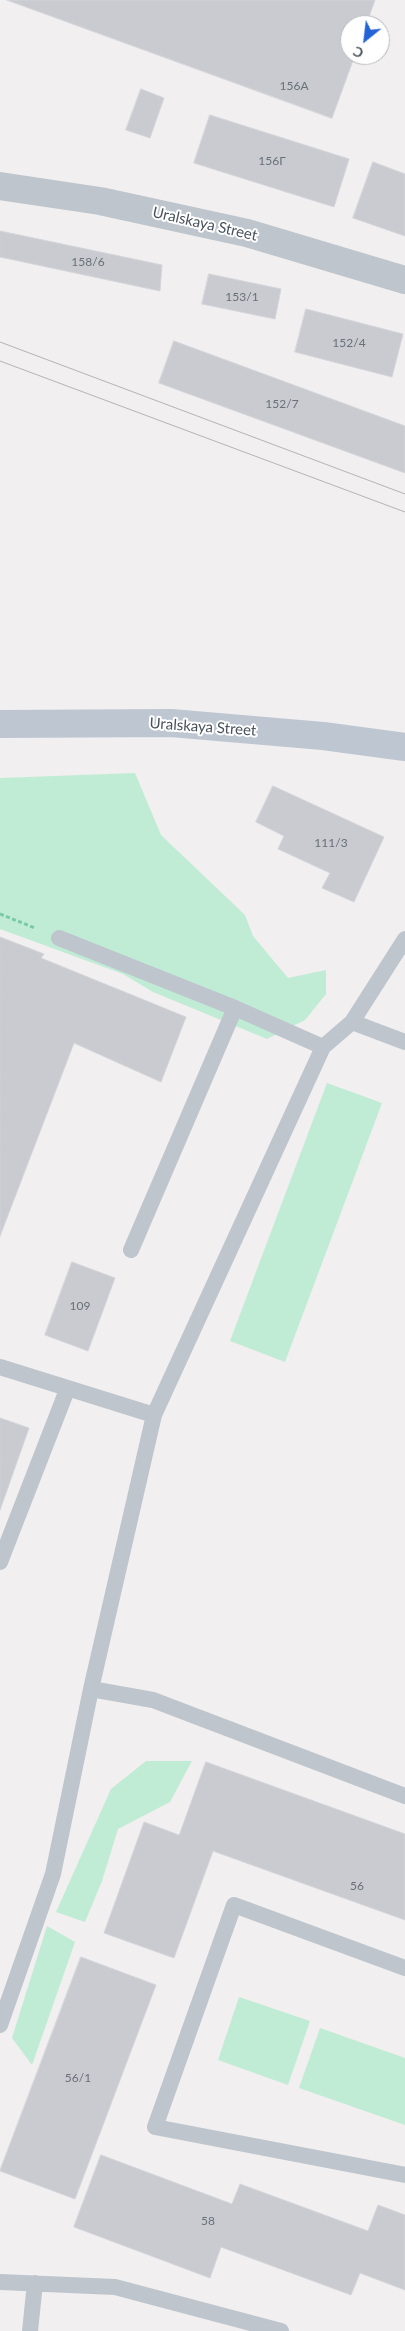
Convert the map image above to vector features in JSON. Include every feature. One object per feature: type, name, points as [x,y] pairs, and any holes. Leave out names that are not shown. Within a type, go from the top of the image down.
[{"type":"main road","name":"Uralskaya Street","points":[[0,724],[171,723],[323,736],[405,747]]},
{"type":"main road","points":[[0,741],[197,741],[405,764]]},
{"type":"street","name":"Uralskaya Street","points":[[0,186],[100,201],[247,233],[405,280]]},
{"type":"lane","points":[[59,938],[235,1008],[323,1047]]},
{"type":"lane","points":[[0,2025],[53,1874],[91,1689],[154,1415],[323,1047],[352,1022],[405,939]]},
{"type":"lane","points":[[131,1250],[235,1008]]},
{"type":"lane","points":[[352,1022],[405,1042]]},
{"type":"lane","points":[[0,1367],[68,1390],[154,1415]]},
{"type":"lane","points":[[0,1562],[68,1390]]},
{"type":"lane","points":[[91,1689],[153,1700],[405,1796]]},
{"type":"lane","points":[[405,1968],[234,1905],[155,2127],[405,2175]]},
{"type":"lane","points":[[0,2282],[115,2287],[281,2331]]},
{"type":"lane","points":[[30,2331],[35,2283]]},
{"type":"path","points":[[0,914],[59,938]]},
{"type":"green space","points":[[135,773],[161,835],[245,915],[253,936],[288,978],[326,970],[326,994],[305,1020],[267,1039],[153,992],[123,974],[0,929],[0,778]]},
{"type":"green space","points":[[327,1083],[382,1103],[285,1362],[230,1341]]},
{"type":"green space","points":[[146,1761],[192,1761],[170,1802],[118,1829],[102,1881],[85,1922],[56,1912],[111,1789]]},
{"type":"green space","points":[[47,1926],[75,1942],[32,2065],[12,2038]]},
{"type":"green space","points":[[239,1997],[310,2021],[288,2085],[218,2060]]},
{"type":"green space","points":[[320,2028],[405,2058],[405,2125],[299,2088]]},
{"type":"building","points":[[7,0],[375,0],[370,15],[340,15],[340,65],[351,65],[332,118]]},
{"type":"building","points":[[141,89],[164,98],[150,138],[126,130]]},
{"type":"building","points":[[210,115],[349,159],[334,207],[194,163]]},
{"type":"building","points":[[373,162],[405,174],[405,236],[353,218]]},
{"type":"building","points":[[0,231],[162,265],[160,291],[0,257]]},
{"type":"building","points":[[209,274],[281,289],[275,319],[202,304]]},
{"type":"building","points":[[306,309],[403,334],[392,377],[295,352]]},
{"type":"building","points":[[174,341],[405,426],[405,473],[159,383]]},
{"type":"building","points":[[273,786],[384,837],[354,902],[322,888],[330,873],[278,849],[284,836],[256,822]]},
{"type":"building","points":[[0,937],[44,954],[41,958],[186,1017],[161,1082],[74,1043],[0,1236]]},
{"type":"building","points":[[72,1262],[115,1278],[88,1351],[45,1335]]},
{"type":"building","points":[[0,1418],[29,1428],[0,1510]]},
{"type":"building","points":[[206,1762],[405,1834],[405,1920],[213,1851],[174,1958],[104,1933],[144,1822],[179,1835]]},
{"type":"building","points":[[81,1957],[156,1985],[75,2199],[0,2171]]},
{"type":"building","points":[[101,2155],[232,2204],[240,2184],[368,2231],[378,2205],[405,2215],[405,2290],[360,2273],[351,2295],[221,2247],[210,2278],[74,2227]]},
{"type":"tram line","points":[[0,342],[405,494]]},
{"type":"tram line","points":[[0,361],[405,512]]}]
